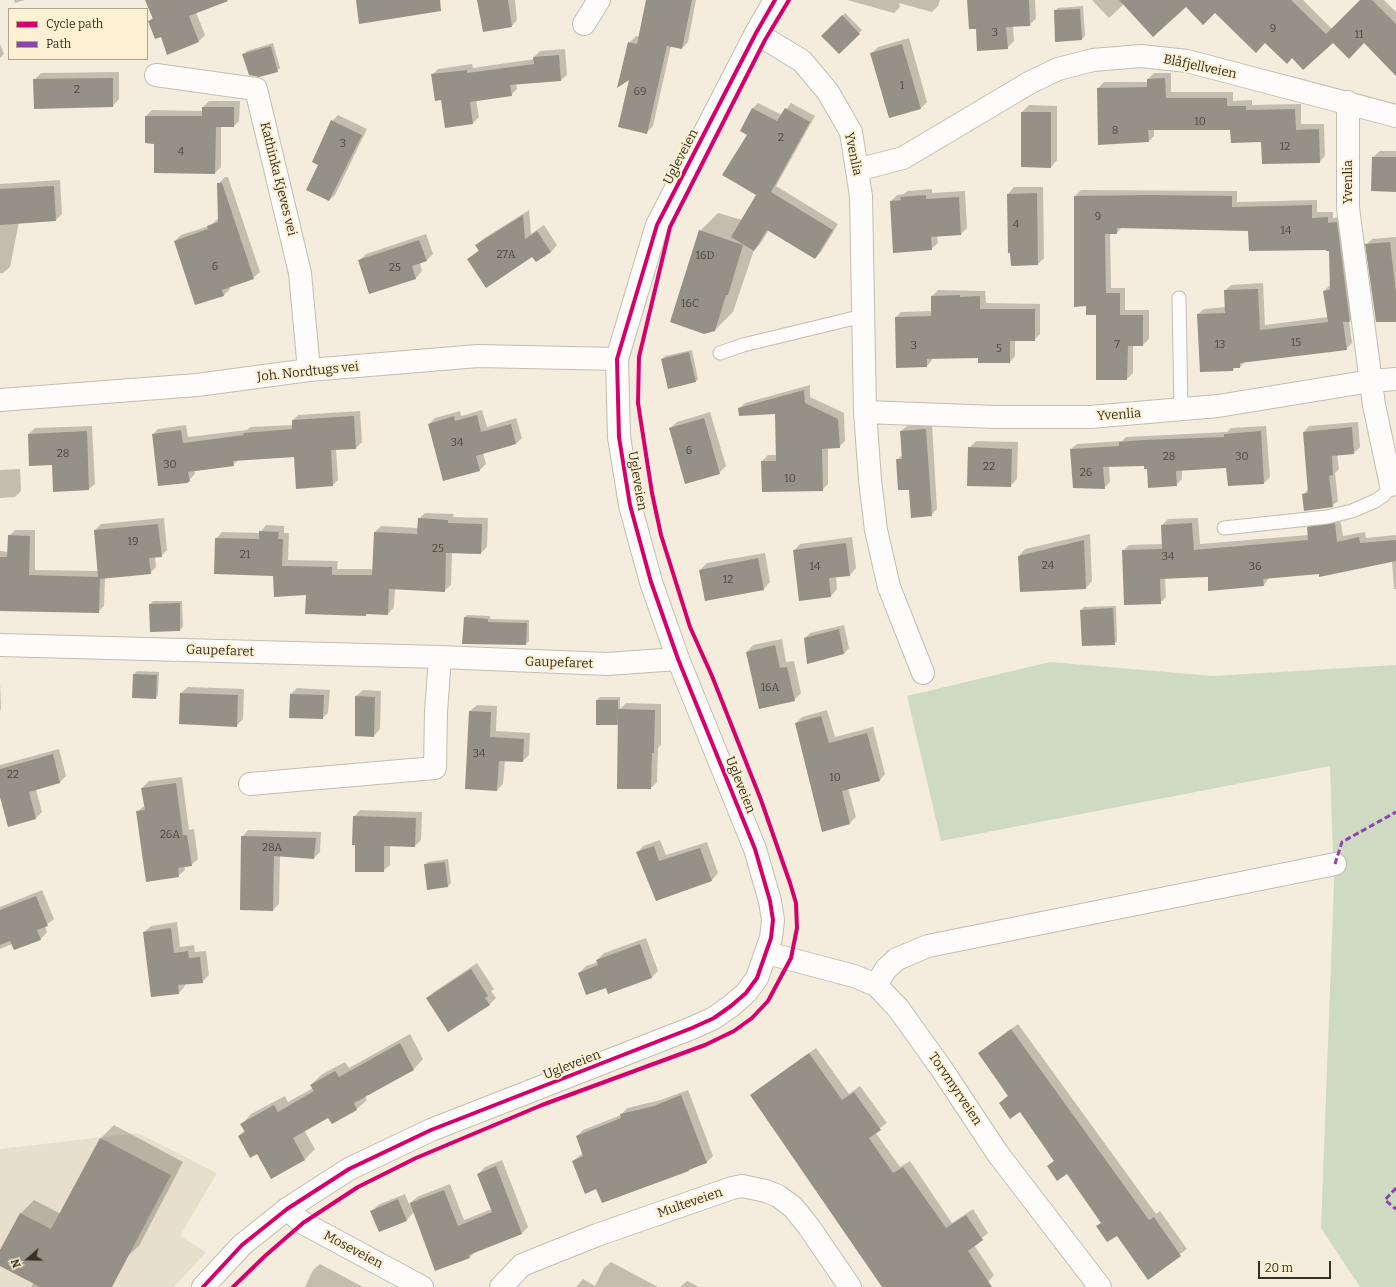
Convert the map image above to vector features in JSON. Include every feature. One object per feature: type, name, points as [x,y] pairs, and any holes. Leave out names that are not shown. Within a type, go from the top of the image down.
[{"type":"street","points":[[584,24],[599,0]]},
{"type":"street","name":"Ugleveien","points":[[203,1287],[242,1245],[287,1209],[349,1169],[431,1130],[671,1037],[714,1018],[746,993],[757,978],[767,953],[773,920],[770,901],[755,849],[678,659],[650,582],[630,505],[619,437],[617,359],[657,226],[756,33],[775,0]]},
{"type":"street","name":"Yvenlia","points":[[756,33],[802,61],[828,92],[851,132],[861,196],[865,412],[870,480],[876,530],[889,587],[922,673]]},
{"type":"street","name":"Blåfjellveien","points":[[857,170],[903,158],[1029,83],[1058,69],[1093,60],[1141,56],[1187,61],[1348,102],[1396,116]]},
{"type":"street","name":"Kathinka Kjeves vei","points":[[156,75],[256,89],[300,273],[309,370]]},
{"type":"street","name":"Yvenlia","points":[[1348,102],[1348,208],[1371,381],[1394,486]]},
{"type":"street","name":"Joh. Nordtugs vei","points":[[0,400],[197,385],[309,370],[478,356],[617,359]]},
{"type":"street","name":"Yvenlia","points":[[865,412],[996,417],[1090,417],[1181,410],[1371,381],[1396,379]]},
{"type":"street","name":"Gaupefaret","points":[[0,645],[440,657],[607,664],[678,659]]},
{"type":"street","points":[[250,784],[435,768],[436,712],[440,657]]},
{"type":"street","points":[[876,985],[886,969],[897,959],[928,946],[1336,864]]},
{"type":"street","name":"Torvmyrveien","points":[[767,953],[854,976],[876,985],[898,1008],[941,1068],[998,1154],[1100,1287]]},
{"type":"street","name":"Multeveien","points":[[502,1287],[522,1265],[597,1235],[732,1188],[742,1186],[766,1191],[778,1196],[793,1207],[809,1227],[850,1287]]},
{"type":"street","name":"Moseveien","points":[[287,1209],[303,1223],[422,1287]]},
{"type":"lane","points":[[1179,298],[1181,410]]},
{"type":"lane","points":[[720,353],[743,345],[863,316]]},
{"type":"lane","name":"Yvenlia","points":[[1224,528],[1311,519],[1352,511],[1375,501],[1394,486]]},
{"type":"shaded area","points":[[138,1133],[217,1173],[180,1236],[206,1252],[174,1287],[0,1287],[0,1149]]},
{"type":"green space","points":[[1050,662],[1213,676],[1396,665],[1396,1287],[1360,1287],[1321,1228],[1334,885],[1330,766],[941,841],[907,696]]},
{"type":"building","points":[[145,0],[228,1],[189,16],[199,42],[167,55],[161,37],[155,39],[148,21],[153,19]]},
{"type":"building","points":[[356,0],[440,0],[441,11],[359,24]]},
{"type":"building","points":[[477,0],[508,0],[512,27],[483,32]]},
{"type":"building","points":[[646,0],[692,0],[682,49],[667,46],[647,134],[618,127],[629,80],[617,88],[628,42],[637,44]]},
{"type":"building","points":[[967,0],[1029,0],[1030,26],[1006,27],[1008,49],[977,51],[976,29],[969,29]]},
{"type":"building","points":[[1119,0],[1291,0],[1326,34],[1360,0],[1372,0],[1396,24],[1396,76],[1364,43],[1349,59],[1333,43],[1303,70],[1292,58],[1287,64],[1265,43],[1256,53],[1215,13],[1203,25],[1186,7],[1153,37]]},
{"type":"building","points":[[1080,9],[1082,40],[1055,42],[1054,10]]},
{"type":"building","points":[[842,15],[860,34],[839,54],[821,36]]},
{"type":"building","points":[[902,44],[921,109],[889,118],[870,53]]},
{"type":"building","points":[[271,46],[278,72],[259,77],[249,75],[242,54]]},
{"type":"building","points":[[559,55],[561,81],[510,85],[512,96],[470,102],[473,124],[445,128],[441,100],[435,101],[431,74],[467,70],[467,73],[534,64],[533,57]]},
{"type":"building","points":[[113,78],[113,107],[34,109],[33,79]]},
{"type":"building","points":[[1165,78],[1166,98],[1227,98],[1227,106],[1246,106],[1246,110],[1295,109],[1296,130],[1319,129],[1320,163],[1262,164],[1261,142],[1231,143],[1230,130],[1148,130],[1149,142],[1098,145],[1097,88],[1147,87],[1147,79]]},
{"type":"building","points":[[202,107],[234,107],[234,127],[216,127],[215,174],[154,173],[154,144],[145,143],[145,116],[202,116]]},
{"type":"building","points":[[752,108],[777,121],[785,108],[810,122],[771,192],[833,230],[815,259],[767,230],[754,251],[731,237],[756,195],[722,175],[747,135],[740,131]]},
{"type":"building","points":[[1021,112],[1051,112],[1051,168],[1021,167]]},
{"type":"building","points":[[331,120],[362,135],[329,201],[306,190],[318,165],[312,162]]},
{"type":"building","points":[[1372,157],[1396,157],[1396,192],[1371,191]]},
{"type":"building","points":[[217,183],[222,183],[254,279],[222,290],[224,296],[195,305],[174,241],[208,229],[207,226],[218,222]]},
{"type":"building","points":[[54,186],[56,221],[0,225],[0,189]]},
{"type":"building","points":[[1037,193],[1038,265],[1011,266],[1010,253],[1008,253],[1007,194]]},
{"type":"building","points":[[926,195],[926,199],[959,197],[961,235],[931,237],[932,250],[893,253],[890,201],[901,200],[900,197]]},
{"type":"building","points":[[1074,196],[1232,196],[1232,207],[1312,205],[1312,218],[1328,217],[1328,223],[1337,222],[1350,322],[1343,322],[1347,350],[1240,363],[1240,368],[1233,368],[1233,371],[1200,372],[1197,314],[1225,313],[1224,290],[1258,289],[1260,330],[1328,322],[1323,291],[1330,290],[1329,251],[1249,251],[1248,231],[1117,228],[1117,234],[1105,234],[1106,293],[1120,293],[1120,315],[1143,315],[1143,346],[1128,346],[1127,380],[1096,380],[1096,315],[1086,315],[1086,306],[1074,307]]},
{"type":"building","points":[[523,215],[525,239],[537,231],[551,252],[536,262],[532,257],[486,288],[467,259],[479,251],[475,245]]},
{"type":"building","points":[[699,230],[743,245],[728,295],[726,295],[715,331],[704,334],[670,322]]},
{"type":"building","points":[[419,240],[427,261],[412,266],[416,279],[369,294],[358,260]]},
{"type":"building","points":[[1390,242],[1396,292],[1396,322],[1376,322],[1365,244]]},
{"type":"building","points":[[960,295],[960,297],[980,296],[980,309],[1035,309],[1035,341],[1010,341],[1010,363],[978,363],[978,358],[927,359],[927,367],[896,368],[895,317],[931,316],[931,296]]},
{"type":"building","points":[[689,352],[696,382],[668,389],[661,359]]},
{"type":"building","points":[[804,390],[805,403],[838,419],[840,448],[822,449],[823,491],[762,492],[761,461],[776,461],[775,414],[739,416],[738,408]]},
{"type":"building","points":[[477,415],[481,432],[511,424],[516,444],[476,456],[480,471],[443,481],[428,424],[454,416],[455,421]]},
{"type":"building","points":[[354,416],[356,449],[331,450],[333,486],[296,489],[294,457],[233,461],[234,466],[188,472],[190,481],[187,483],[158,486],[152,434],[181,430],[183,443],[244,435],[243,433],[292,429],[292,420]]},
{"type":"building","points":[[704,418],[720,474],[685,484],[669,428]]},
{"type":"building","points":[[1352,427],[1354,454],[1332,456],[1333,475],[1329,476],[1333,507],[1304,511],[1302,494],[1308,493],[1303,432]]},
{"type":"building","points":[[926,429],[932,516],[911,518],[909,490],[898,490],[896,459],[902,459],[900,431]]},
{"type":"building","points":[[87,431],[89,490],[53,492],[52,465],[29,466],[28,434]]},
{"type":"building","points":[[1261,431],[1264,484],[1228,486],[1226,468],[1176,471],[1177,486],[1148,488],[1147,469],[1144,469],[1144,466],[1103,467],[1105,489],[1073,488],[1070,449],[1119,446],[1119,442],[1143,440],[1224,437],[1224,434]]},
{"type":"building","points":[[968,447],[1012,449],[1011,487],[967,486]]},
{"type":"building","points":[[418,518],[448,520],[448,523],[482,524],[481,554],[446,553],[445,592],[389,589],[388,615],[366,614],[366,616],[305,614],[306,595],[274,597],[273,576],[214,574],[215,538],[259,539],[259,531],[279,532],[278,539],[283,539],[282,566],[332,567],[332,575],[372,575],[374,532],[417,534]]},
{"type":"building","points":[[1192,523],[1194,550],[1308,540],[1307,527],[1335,523],[1337,542],[1359,537],[1360,543],[1396,540],[1396,561],[1319,577],[1319,574],[1263,579],[1264,586],[1208,591],[1208,577],[1160,579],[1161,604],[1124,605],[1122,550],[1162,549],[1161,525]]},
{"type":"building","points":[[158,524],[162,557],[149,558],[151,574],[100,579],[99,613],[0,611],[0,557],[7,557],[8,535],[30,536],[29,575],[98,577],[94,530]]},
{"type":"building","points":[[1084,540],[1086,589],[1020,592],[1018,556]]},
{"type":"building","points":[[846,543],[850,576],[829,578],[831,597],[799,601],[793,550]]},
{"type":"building","points":[[758,558],[764,590],[705,601],[699,570]]},
{"type":"building","points":[[180,603],[180,631],[150,632],[149,604]]},
{"type":"building","points":[[1113,608],[1115,645],[1082,646],[1080,610]]},
{"type":"building","points":[[464,617],[488,619],[488,622],[527,623],[526,645],[462,644]]},
{"type":"building","points":[[839,629],[844,654],[807,664],[804,638]]},
{"type":"building","points":[[775,645],[780,668],[787,667],[795,701],[759,709],[746,652]]},
{"type":"building","points":[[133,674],[157,675],[156,699],[132,698]]},
{"type":"building","points":[[180,693],[238,695],[237,727],[179,724]]},
{"type":"building","points":[[290,694],[324,695],[323,719],[289,718]]},
{"type":"building","points":[[355,696],[375,697],[374,737],[355,736]]},
{"type":"building","points":[[596,700],[618,700],[618,725],[596,725]]},
{"type":"building","points":[[618,709],[655,710],[651,789],[617,789]]},
{"type":"building","points":[[469,711],[491,712],[490,737],[524,739],[523,762],[499,761],[497,791],[465,789]]},
{"type":"building","points":[[821,716],[829,743],[867,733],[880,781],[842,791],[850,824],[822,832],[795,723]]},
{"type":"building","points":[[53,754],[60,783],[29,792],[36,819],[8,827],[0,797],[0,769]]},
{"type":"building","points":[[176,783],[183,835],[187,835],[192,866],[178,868],[179,877],[146,882],[136,811],[145,810],[141,788]]},
{"type":"building","points":[[353,816],[416,818],[415,847],[384,846],[384,872],[355,872],[355,845],[352,845]]},
{"type":"building","points":[[241,836],[316,838],[314,859],[274,856],[273,911],[240,910]]},
{"type":"building","points":[[654,846],[659,861],[700,848],[712,881],[656,901],[636,852]]},
{"type":"building","points":[[445,862],[448,887],[427,890],[424,864]]},
{"type":"building","points":[[36,896],[48,926],[37,930],[41,940],[14,950],[10,941],[0,945],[0,910]]},
{"type":"building","points":[[171,928],[174,953],[188,951],[189,958],[200,957],[203,983],[178,985],[179,994],[151,997],[143,932]]},
{"type":"building","points":[[640,944],[652,978],[608,994],[606,988],[586,995],[578,973],[598,965],[596,960]]},
{"type":"building","points":[[471,969],[488,996],[485,998],[490,1005],[448,1032],[426,998]]},
{"type":"building","points":[[1011,1029],[1149,1220],[1154,1217],[1181,1256],[1148,1280],[1117,1236],[1107,1242],[1096,1226],[1101,1223],[1067,1174],[1057,1181],[1047,1166],[1054,1161],[1020,1112],[1010,1119],[999,1103],[1008,1096],[978,1053]]},
{"type":"building","points":[[400,1043],[414,1070],[354,1103],[357,1110],[332,1124],[328,1118],[293,1138],[305,1160],[271,1179],[257,1154],[250,1158],[238,1136],[245,1132],[240,1124],[274,1105],[278,1112],[314,1091],[310,1085],[335,1071],[339,1077]]},
{"type":"building","points":[[809,1053],[842,1100],[854,1092],[881,1130],[869,1138],[893,1173],[903,1167],[946,1228],[966,1215],[983,1240],[968,1251],[992,1287],[882,1287],[750,1095]]},
{"type":"building","points":[[681,1095],[707,1163],[602,1203],[596,1189],[585,1194],[572,1161],[583,1156],[576,1136],[621,1118],[620,1114],[654,1106]]},
{"type":"building","points":[[100,1138],[171,1175],[112,1287],[40,1287],[0,1266],[0,1250],[20,1213],[51,1229]]},
{"type":"building","points":[[496,1166],[522,1234],[469,1255],[470,1258],[435,1271],[410,1203],[444,1190],[458,1226],[492,1212],[477,1174]]},
{"type":"building","points":[[398,1199],[407,1221],[379,1232],[370,1211]]},
{"type":"marked path","points":[[1335,864],[1342,842],[1396,812]]},
{"type":"marked path","points":[[1396,1188],[1385,1200],[1396,1209]]},
{"type":"cycle path","points":[[203,1287],[242,1245],[287,1209],[349,1169],[431,1130],[692,1028],[714,1018],[746,993],[757,978],[771,938],[773,920],[770,901],[755,849],[678,659],[651,582],[630,505],[619,437],[617,359],[657,225],[756,33],[775,0]]},
{"type":"cycle path","points":[[233,1287],[265,1256],[303,1223],[358,1187],[416,1158],[542,1105],[705,1045],[734,1031],[752,1018],[768,1001],[791,958],[797,928],[796,903],[761,800],[712,676],[690,627],[661,535],[652,493],[638,403],[639,357],[670,227],[765,40],[789,0]]}]
